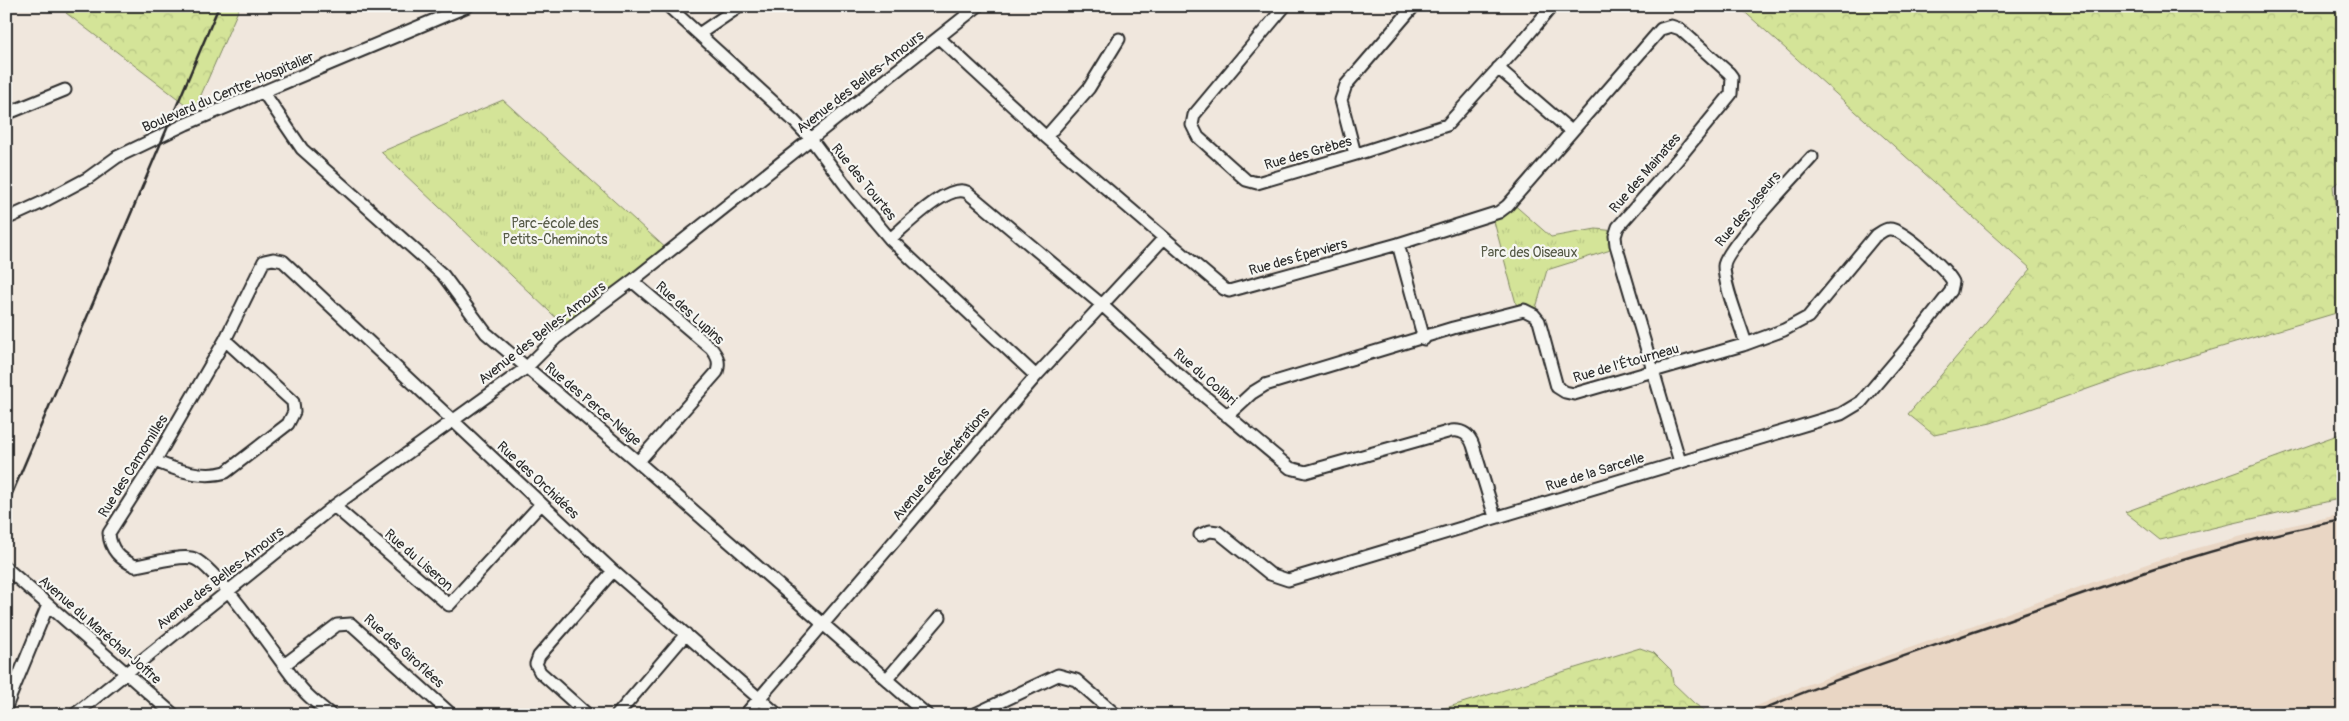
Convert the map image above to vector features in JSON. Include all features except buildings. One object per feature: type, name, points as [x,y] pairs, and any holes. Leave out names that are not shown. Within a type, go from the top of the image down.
[{"type":"street","name":"Boulevard du Centre-Hospitalier","points":[[6,219],[80,182],[117,157],[186,124],[264,93],[468,6]]},
{"type":"street","name":"Rue des Tourtes","points":[[668,6],[793,120],[811,139],[852,194],[890,239],[1036,376]]},
{"type":"street","points":[[699,34],[740,6]]},
{"type":"street","name":"Avenue des Belles-Amours","points":[[74,715],[125,672],[334,506],[526,368],[556,338],[632,281],[978,6]]},
{"type":"street","name":"Rue des Grèbes","points":[[1285,6],[1194,115],[1194,130],[1198,137],[1246,180],[1257,183],[1447,125],[1552,6]]},
{"type":"street","points":[[1354,154],[1341,100],[1342,93],[1346,85],[1414,6]]},
{"type":"street","name":"Rue des Éperviers","points":[[939,38],[1046,136],[1224,289],[1229,291],[1398,244],[1495,213],[1505,208],[1570,131],[1661,29],[1670,26]]},
{"type":"street","name":"Rue des Mainates","points":[[1670,26],[1680,29],[1729,73],[1733,84],[1731,94],[1616,231],[1616,245],[1680,462]]},
{"type":"street","points":[[1046,136],[1089,88],[1119,39]]},
{"type":"street","points":[[1498,68],[1570,131]]},
{"type":"street","points":[[6,114],[65,90]]},
{"type":"street","name":"Rue des Perce-Neige","points":[[264,93],[294,141],[443,275],[486,333],[638,462],[927,715]]},
{"type":"street","name":"Rue des Jaseurs","points":[[1746,344],[1725,276],[1725,261],[1775,198],[1812,157]]},
{"type":"street","name":"Rue du Colibri","points":[[890,239],[946,193],[962,189],[1102,305],[1173,370],[1290,468],[1306,472],[1451,431],[1462,432],[1469,436],[1473,444],[1495,518]]},
{"type":"street","name":"Rue de l'Étourneau","points":[[1228,416],[1252,393],[1265,385],[1524,310],[1534,315],[1539,321],[1557,387],[1565,392],[1574,394],[1746,344],[1784,330],[1808,317],[1875,236],[1888,229],[1899,230],[1912,239],[1952,282]]},
{"type":"street","name":"Avenue des Générations","points":[[745,715],[1036,376],[1164,238]]},
{"type":"street","points":[[1398,244],[1424,338]]},
{"type":"street","name":"Rue des Camomilles","points":[[284,261],[273,259],[264,261],[225,340],[154,462],[109,533],[110,544],[114,551],[135,566],[193,558],[204,565],[228,592],[304,691],[331,715]]},
{"type":"street","name":"Rue des Orchidées","points":[[284,261],[541,504],[778,715]]},
{"type":"street","name":"Rue des Lupins","points":[[632,281],[711,348],[717,355],[719,363],[717,372],[638,462]]},
{"type":"street","name":"Rue de la Sarcelle","points":[[1200,535],[1210,531],[1218,532],[1270,574],[1288,580],[1841,414],[1858,405],[1906,349],[1951,290],[1952,282]]},
{"type":"street","points":[[154,462],[172,469],[217,474],[226,472],[288,424],[294,412],[293,402],[225,340]]},
{"type":"street","name":"Rue du Liseron","points":[[334,506],[450,605],[541,504]]},
{"type":"street","name":"Avenue du Maréchal-Joffre","points":[[6,568],[174,715]]},
{"type":"street","points":[[588,715],[540,672],[536,664],[539,656],[613,570]]},
{"type":"street","points":[[6,707],[48,605]]},
{"type":"street","points":[[887,680],[940,617]]},
{"type":"street","name":"Rue des Giroflées","points":[[284,665],[337,625],[351,624],[452,715]]},
{"type":"street","points":[[617,715],[686,634]]},
{"type":"street","points":[[973,715],[1058,674],[1076,680],[1116,715]]},
{"type":"shaded area","points":[[2343,514],[2343,715],[1736,715],[1806,685],[2099,580],[2183,552],[2246,535]]},
{"type":"green space","points":[[82,6],[240,6],[194,111],[66,13]]},
{"type":"green space","points":[[1738,6],[2343,6],[2343,179],[2333,186],[2340,251],[2343,255],[2343,311],[2127,375],[1991,423],[1934,435],[1908,414],[2031,269]]},
{"type":"green space","name":"Parc-école des Petits-Cheminots","points":[[503,100],[669,251],[568,329],[381,152]]},
{"type":"green space","name":"Parc des Oiseaux","points":[[1511,202],[1551,237],[1596,229],[1616,231],[1617,248],[1547,270],[1534,315],[1518,311],[1492,214]]},
{"type":"green space","points":[[2343,433],[2343,498],[2160,540],[2125,512]]},
{"type":"green space","points":[[1640,648],[1654,653],[1671,670],[1673,683],[1695,704],[1710,714],[1423,715]]},
{"type":"railway","points":[[6,508],[219,6]]},
{"type":"railway","points":[[1749,715],[1868,669],[2163,566],[2252,540],[2343,520]]}]
